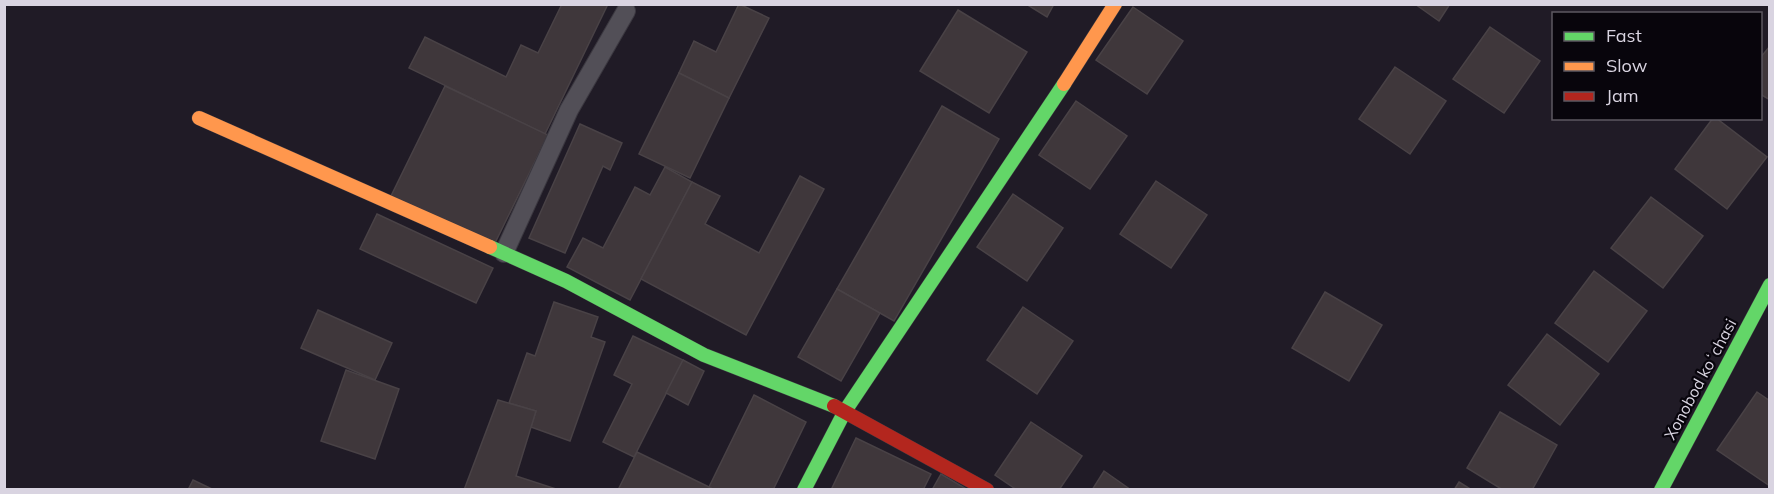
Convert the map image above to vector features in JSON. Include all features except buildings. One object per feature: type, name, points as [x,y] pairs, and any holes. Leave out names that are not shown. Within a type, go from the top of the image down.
[{"type":"street","points":[[804,489],[845,411],[1088,48],[1115,4]]},
{"type":"street","points":[[199,118],[566,281],[704,355],[845,411],[987,489]]},
{"type":"street","name":"Xonobod koʻchasi","points":[[1661,489],[1770,285]]},
{"type":"lane","points":[[504,253],[569,110],[626,11]]},
{"type":"traffic: fast","points":[[804,490],[845,411],[1064,84]]},
{"type":"traffic: fast","points":[[490,247],[566,281],[704,355],[834,406]]},
{"type":"traffic: fast","points":[[1661,490],[1770,285]]},
{"type":"traffic: slow","points":[[1064,84],[1115,4]]},
{"type":"traffic: slow","points":[[199,118],[490,247]]},
{"type":"traffic: jam","points":[[834,406],[987,490]]}]
